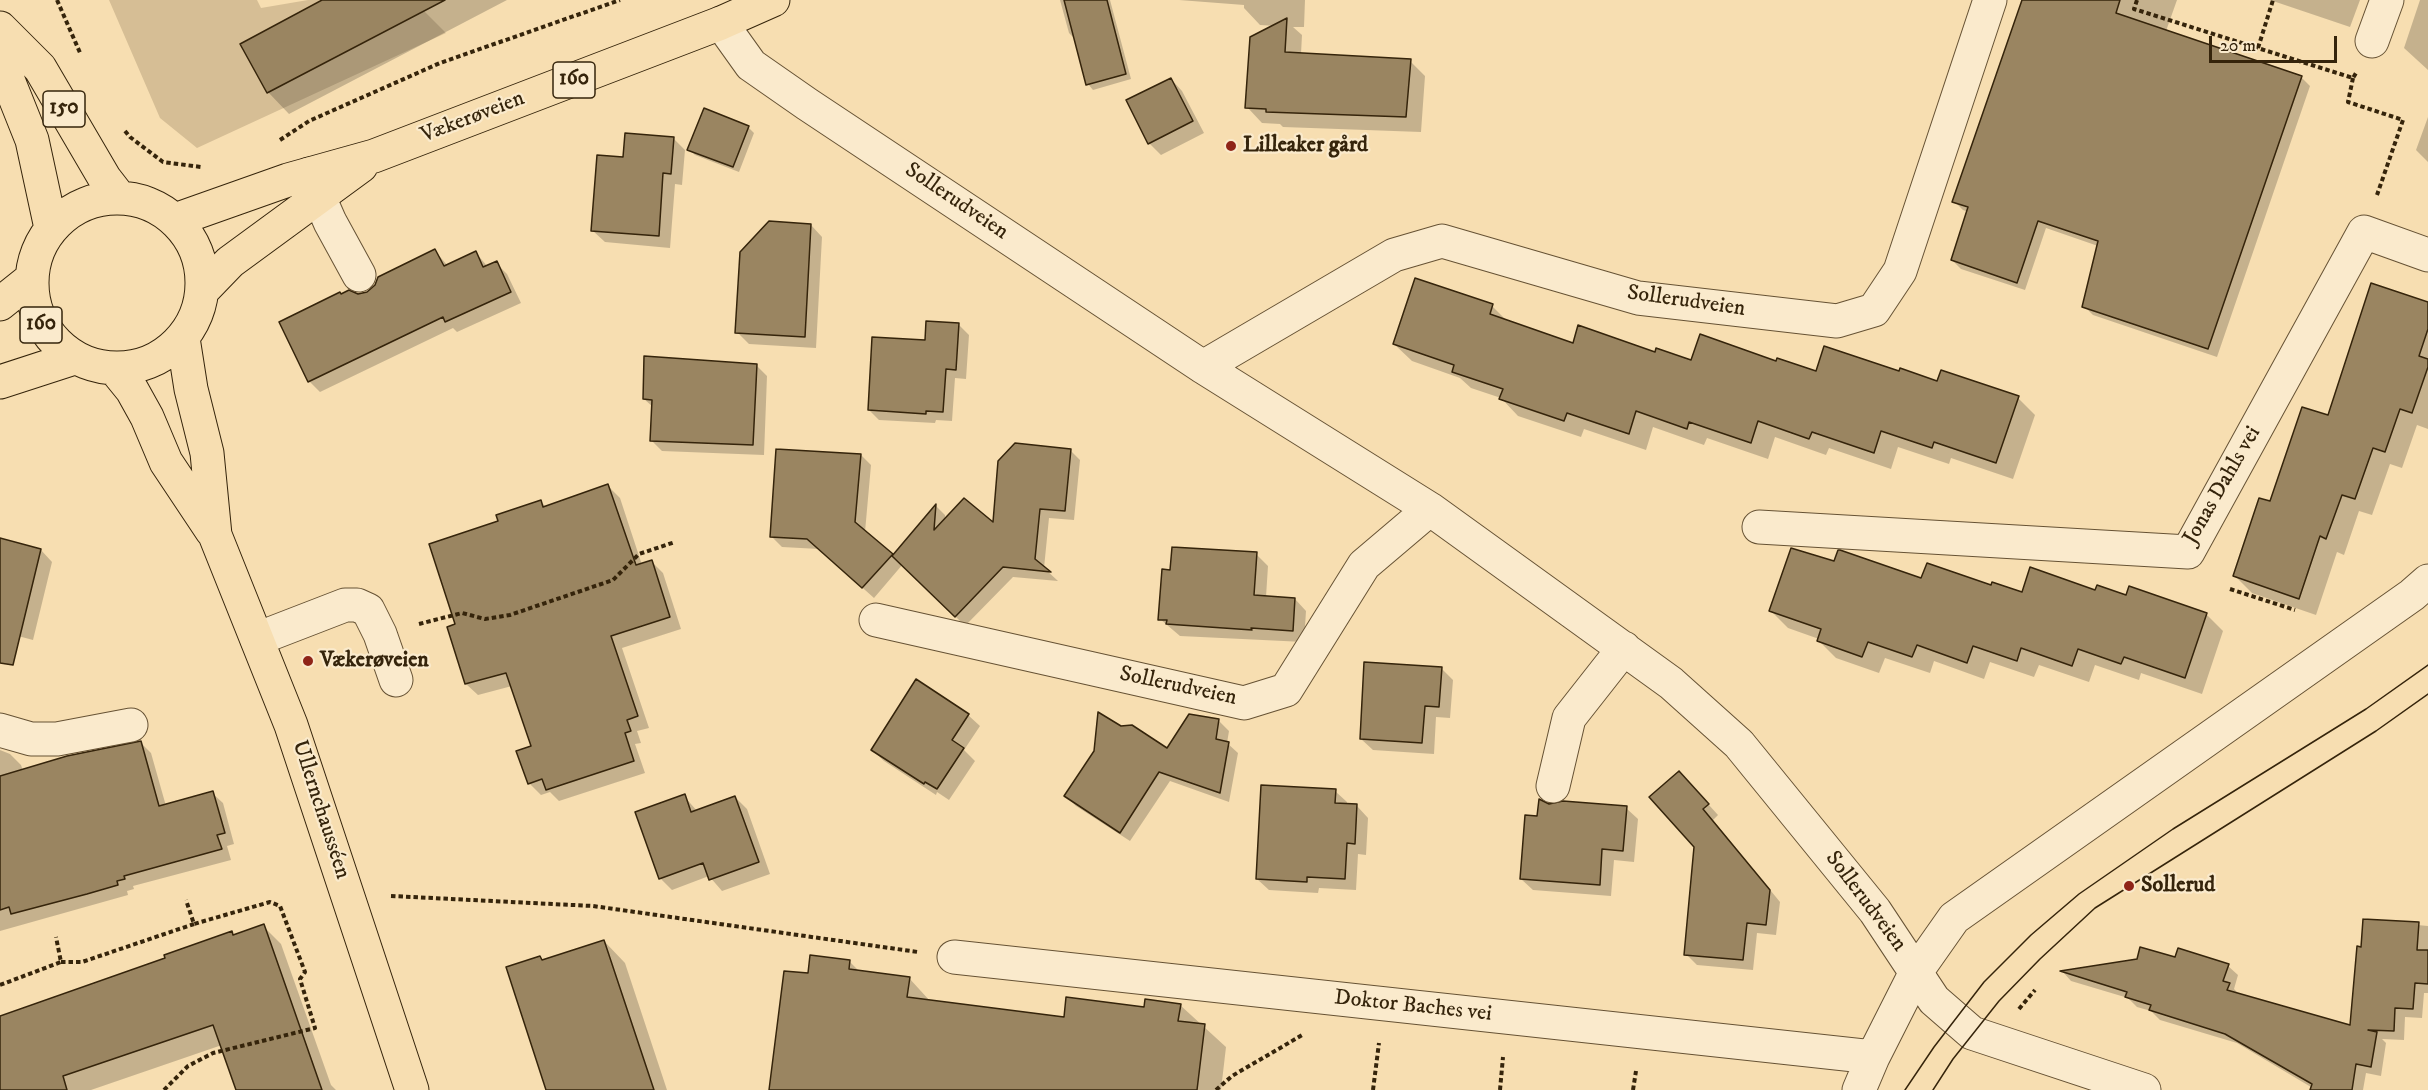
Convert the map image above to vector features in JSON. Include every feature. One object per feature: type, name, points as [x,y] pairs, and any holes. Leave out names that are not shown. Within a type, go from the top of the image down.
[{"type":"main road","name":"Vækerøveien","points":[[175,220],[314,186],[374,156],[721,23],[773,0]]},
{"type":"main road","name":"150","points":[[0,27],[40,68],[105,178],[119,197]]},
{"type":"main road","name":"150","points":[[0,60],[32,140],[51,228]]},
{"type":"main road","name":"Vækerøveien","points":[[202,291],[230,262],[314,186]]},
{"type":"main road","name":"Vækerøveien","points":[[119,197],[158,208],[175,220],[187,235],[196,252],[201,271],[202,291],[196,316],[183,338],[169,351],[152,361],[134,368],[115,369],[94,366],[74,358],[56,343],[41,325],[33,303],[31,279],[40,244],[51,228],[70,211],[94,201],[119,197]]},
{"type":"main road","name":"160","points":[[0,304],[31,279]]},
{"type":"main road","name":"Ullernchausséen","points":[[183,338],[191,388],[207,453],[215,535]]},
{"type":"main road","name":"160","points":[[0,382],[74,358]]},
{"type":"main road","name":"Ullernchausséen","points":[[115,369],[132,390],[152,427],[166,462],[215,535],[295,735],[412,1090]]},
{"type":"street","name":"Sollerudveien","points":[[1203,367],[1394,255],[1442,241],[1638,298],[1837,321],[1874,310],[1900,271],[1990,0]]},
{"type":"street","points":[[2372,41],[2387,0]]},
{"type":"street","name":"Sollerudveien","points":[[721,23],[751,65],[1203,367],[1430,509],[1671,683],[1739,744],[1875,911],[1934,1000],[1972,1032],[2144,1090]]},
{"type":"street","points":[[314,186],[359,275]]},
{"type":"street","points":[[2364,232],[2428,255]]},
{"type":"street","name":"Jonas Dahls vei","points":[[1759,527],[2188,552],[2364,232]]},
{"type":"street","name":"Sollerudveien","points":[[876,620],[1244,703],[1286,690],[1364,565],[1430,509]]},
{"type":"street","points":[[1859,1090],[1916,972],[1954,918],[2412,595],[2428,581]]},
{"type":"street","points":[[256,639],[335,608],[357,605],[368,610],[380,634],[396,680]]},
{"type":"street","points":[[1553,786],[1569,718],[1624,648]]},
{"type":"street","points":[[0,730],[31,739],[57,739],[131,725]]},
{"type":"street","name":"Doktor Baches vei","points":[[954,957],[1873,1057]]},
{"type":"path","points":[[57,0],[83,60]]},
{"type":"path","points":[[273,144],[309,121],[440,63],[620,0]]},
{"type":"path","points":[[2137,0],[2134,9],[2353,78]]},
{"type":"path","points":[[2258,48],[2273,0]]},
{"type":"path","points":[[2364,232],[2403,120],[2348,102],[2353,78],[2372,41]]},
{"type":"path","points":[[122,128],[130,137],[163,162],[190,167],[209,167]]},
{"type":"path","points":[[380,634],[462,613],[485,619],[510,615],[614,580],[639,554],[675,542]]},
{"type":"path","points":[[2230,589],[2295,610]]},
{"type":"path","points":[[391,896],[593,906],[954,957]]},
{"type":"path","points":[[186,900],[194,924]]},
{"type":"path","points":[[0,985],[61,962],[82,962],[194,924],[270,902],[280,906],[305,972],[300,979],[315,1028],[213,1053],[188,1066],[164,1090]]},
{"type":"path","points":[[56,937],[61,962]]},
{"type":"path","points":[[1216,1090],[1232,1076],[1373,1002],[1373,1090]]},
{"type":"shaded area","points":[[109,0],[257,0],[261,8],[308,0],[413,0],[446,33],[197,148],[160,118]]},
{"type":"building","points":[[322,0],[445,0],[267,93],[240,44]]},
{"type":"building","points":[[1064,0],[1107,0],[1126,74],[1086,85]]},
{"type":"building","points":[[2022,0],[2120,0],[2116,13],[2302,76],[2208,349],[2082,307],[2098,241],[2038,221],[2017,283],[1951,260],[1968,207],[1952,202]]},
{"type":"building","points":[[1287,18],[1285,52],[1411,59],[1406,117],[1266,112],[1266,109],[1245,108],[1250,37]]},
{"type":"building","points":[[1171,78],[1193,121],[1148,144],[1126,100]]},
{"type":"building","points":[[704,108],[749,126],[733,167],[687,150]]},
{"type":"building","points":[[625,133],[674,137],[671,174],[663,173],[659,236],[591,231],[597,155],[623,157]]},
{"type":"building","points":[[769,221],[811,224],[805,337],[735,333],[740,252]]},
{"type":"building","points":[[435,249],[444,266],[476,251],[483,267],[497,261],[511,292],[445,322],[443,317],[308,382],[279,322],[340,292],[341,294],[349,290],[358,294],[367,292],[375,285],[378,277]]},
{"type":"building","points":[[1415,278],[1493,304],[1490,314],[1573,343],[1578,325],[1655,352],[1656,348],[1691,360],[1700,334],[1776,361],[1777,358],[1816,371],[1824,346],[1937,381],[1941,370],[2019,396],[1996,463],[1934,442],[1932,448],[1881,431],[1874,453],[1812,432],[1809,439],[1758,421],[1751,443],[1689,422],[1687,429],[1636,411],[1629,434],[1567,413],[1564,421],[1499,399],[1503,389],[1452,372],[1454,365],[1393,344]]},
{"type":"building","points":[[2371,283],[2428,302],[2428,329],[2419,356],[2428,359],[2428,367],[2412,413],[2400,409],[2385,452],[2373,448],[2355,499],[2342,495],[2326,539],[2320,536],[2299,599],[2233,576],[2259,498],[2270,501],[2302,407],[2328,415]]},
{"type":"building","points":[[926,321],[959,323],[956,370],[946,369],[943,412],[926,411],[926,414],[868,410],[872,337],[925,340]]},
{"type":"building","points":[[644,356],[757,364],[753,445],[650,441],[652,400],[643,399]]},
{"type":"building","points":[[1015,443],[1071,449],[1065,511],[1040,509],[1035,559],[1051,572],[1003,567],[955,617],[892,556],[936,504],[934,530],[964,498],[993,522],[998,461]]},
{"type":"building","points":[[776,449],[861,454],[855,522],[893,554],[862,588],[807,539],[770,537]]},
{"type":"building","points":[[608,484],[636,565],[652,560],[670,617],[611,636],[638,716],[627,720],[631,731],[625,733],[634,761],[546,790],[542,779],[528,784],[516,751],[531,746],[506,673],[465,684],[447,627],[455,624],[429,544],[498,521],[496,515],[541,500],[543,507]]},
{"type":"building","points":[[0,538],[41,549],[13,665],[0,663]]},
{"type":"building","points":[[1172,547],[1257,552],[1254,595],[1295,598],[1293,631],[1166,624],[1167,620],[1158,620],[1162,569],[1170,570]]},
{"type":"building","points":[[1791,548],[1834,561],[1840,550],[1921,578],[1927,563],[1991,585],[1992,582],[2022,592],[2030,567],[2095,590],[2097,585],[2126,595],[2129,586],[2207,613],[2185,678],[2124,657],[2121,664],[2078,649],[2072,666],[2021,648],[2017,661],[1973,646],[1967,663],[1917,645],[1912,657],[1868,642],[1862,657],[1817,641],[1821,629],[1769,611]]},
{"type":"building","points":[[1364,662],[1442,667],[1439,707],[1425,706],[1422,743],[1360,739]]},
{"type":"building","points":[[916,679],[969,714],[952,740],[964,748],[937,789],[925,782],[924,784],[871,750]]},
{"type":"building","points":[[1098,712],[1121,726],[1132,725],[1167,748],[1189,714],[1219,719],[1216,739],[1229,742],[1220,793],[1159,772],[1120,833],[1064,796],[1094,751]]},
{"type":"building","points":[[141,741],[159,806],[213,791],[225,833],[217,835],[222,849],[124,876],[125,879],[117,881],[118,885],[87,894],[11,914],[9,907],[0,910],[0,776],[67,756]]},
{"type":"building","points":[[1679,771],[1709,804],[1703,809],[1770,890],[1766,925],[1747,923],[1743,960],[1684,955],[1694,847],[1649,797]]},
{"type":"building","points":[[1261,785],[1336,789],[1335,803],[1357,804],[1355,844],[1347,843],[1345,879],[1307,877],[1307,882],[1256,879]]},
{"type":"building","points":[[685,794],[691,812],[735,796],[759,862],[709,880],[703,863],[659,879],[635,812]]},
{"type":"building","points":[[1539,799],[1549,804],[1563,801],[1627,806],[1623,851],[1602,849],[1600,885],[1520,879],[1525,815],[1537,816]]},
{"type":"building","points":[[2363,919],[2419,922],[2417,950],[2428,950],[2428,984],[2415,983],[2413,1009],[2395,1008],[2394,1031],[2368,1030],[2377,1032],[2371,1067],[2356,1064],[2352,1090],[2310,1090],[2312,1084],[2225,1034],[2149,1010],[2151,1005],[2125,997],[2127,992],[2060,971],[2137,959],[2140,947],[2175,957],[2178,948],[2229,964],[2223,981],[2230,983],[2227,990],[2350,1025],[2357,946],[2361,947]]},
{"type":"building","points":[[264,924],[322,1090],[236,1090],[213,1025],[63,1076],[67,1090],[0,1090],[0,1016],[165,958],[164,955],[232,931],[233,935]]},
{"type":"building","points":[[604,940],[654,1090],[546,1090],[506,967],[540,956],[542,960]]},
{"type":"building","points":[[810,955],[850,960],[849,969],[910,977],[907,997],[1064,1017],[1066,997],[1144,1007],[1145,999],[1181,1004],[1178,1021],[1205,1024],[1197,1090],[769,1090],[784,971],[808,973]]},
{"type":"tram line","points":[[1905,1090],[1934,1047],[1984,982],[2031,935],[2079,894],[2173,829],[2366,709],[2428,665]]},
{"type":"tram line","points":[[1933,1090],[1953,1059],[1999,1001],[2095,908],[2376,731],[2428,694]]},
{"type":"place","name":"Lilleaker gård","points":[[1231,146]]},
{"type":"place","name":"Vækerøveien","points":[[308,661]]},
{"type":"place","name":"Sollerud","points":[[2129,886]]}]
